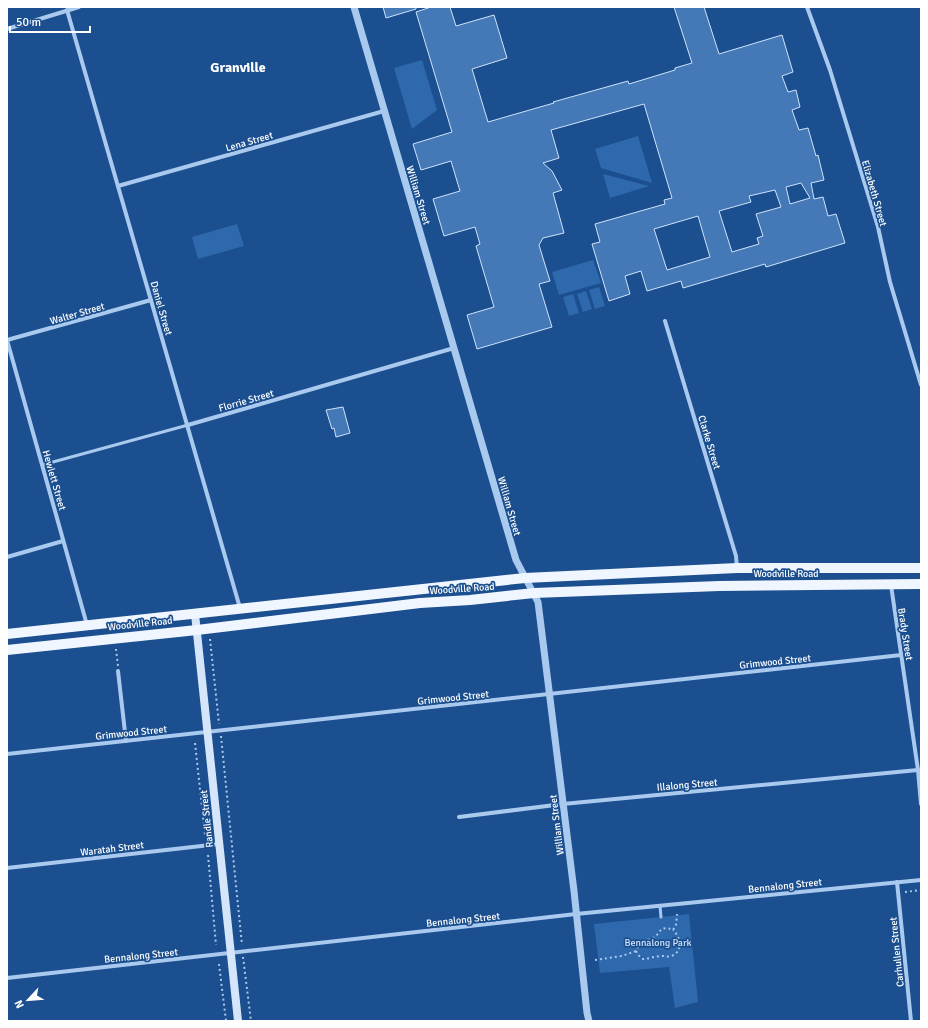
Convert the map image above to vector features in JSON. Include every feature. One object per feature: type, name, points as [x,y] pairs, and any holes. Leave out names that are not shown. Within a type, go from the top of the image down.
[{"type":"main road","name":"Woodville Road","points":[[7,634],[525,578],[736,568],[921,568]]},
{"type":"main road","name":"Woodville Road","points":[[7,650],[197,630],[420,603],[470,600],[534,593],[719,586],[921,584]]},
{"type":"main road","name":"Randle Street","points":[[195,614],[238,1021]]},
{"type":"street","points":[[7,29],[79,7]]},
{"type":"street","name":"William Street","points":[[354,7],[512,549],[516,560],[538,602],[576,914],[585,1001],[589,1021]]},
{"type":"street","name":"Elizabeth Street","points":[[807,7],[835,85],[878,227],[890,282],[921,385]]},
{"type":"street","name":"Daniel Street","points":[[67,10],[241,609]]},
{"type":"street","name":"Lena Street","points":[[118,186],[384,111]]},
{"type":"street","name":"Walter Street","points":[[7,340],[151,300]]},
{"type":"street","name":"Clarke Street","points":[[665,321],[736,556],[736,568]]},
{"type":"street","name":"Hewlett Street","points":[[7,340],[87,625]]},
{"type":"street","name":"Florrie Street","points":[[188,425],[454,348]]},
{"type":"street","points":[[7,558],[64,541]]},
{"type":"street","name":"Brady Street","points":[[891,585],[918,770],[921,804]]},
{"type":"street","name":"Grimwood Street","points":[[7,754],[901,655]]},
{"type":"street","points":[[118,671],[126,741]]},
{"type":"street","name":"Illalong Street","points":[[459,817],[563,804],[918,770]]},
{"type":"street","name":"Waratah Street","points":[[7,868],[219,844]]},
{"type":"street","name":"Bennalong Street","points":[[7,978],[576,914],[921,880]]},
{"type":"street","name":"Carhullen Street","points":[[897,882],[911,1021]]},
{"type":"lane","name":"Florrie Street","points":[[42,464],[188,425]]},
{"type":"lane","points":[[660,906],[661,917]]},
{"type":"path","points":[[210,640],[219,721]]},
{"type":"path","points":[[116,649],[118,671]]},
{"type":"path","points":[[221,740],[242,944]]},
{"type":"path","points":[[195,743],[205,835]]},
{"type":"path","points":[[208,855],[216,945]]},
{"type":"path","points":[[898,892],[921,890]]},
{"type":"path","points":[[673,930],[676,924],[677,914]]},
{"type":"path","points":[[595,960],[622,956],[636,951],[640,942],[652,939],[664,928],[673,930],[679,938],[680,944],[676,953],[672,956],[643,959],[636,951]]},
{"type":"path","points":[[244,962],[251,1021]]},
{"type":"path","points":[[219,964],[226,1021]]},
{"type":"green space","points":[[422,60],[437,110],[412,129],[394,68]]},
{"type":"green space","points":[[638,136],[652,183],[601,168],[595,149]]},
{"type":"green space","points":[[603,174],[649,186],[610,198]]},
{"type":"green space","points":[[237,224],[244,246],[198,259],[192,237]]},
{"type":"green space","points":[[593,260],[601,283],[559,295],[552,272]]},
{"type":"green space","points":[[599,287],[605,306],[595,309],[589,290]]},
{"type":"green space","points":[[586,291],[592,309],[583,312],[577,294]]},
{"type":"green space","points":[[573,294],[579,313],[569,316],[563,297]]},
{"type":"green space","name":"Bennalong Park","points":[[689,914],[698,1002],[675,1008],[669,967],[600,973],[594,924]]},
{"type":"building","points":[[383,7],[416,7],[416,9],[386,18]]},
{"type":"building","points":[[431,7],[450,7],[456,26],[494,15],[507,58],[472,69],[488,122],[628,81],[629,84],[675,70],[675,68],[692,63],[674,7],[704,7],[719,54],[782,35],[793,72],[782,76],[788,92],[796,90],[800,107],[792,110],[799,130],[808,128],[816,156],[818,155],[824,180],[811,183],[814,199],[823,197],[828,216],[836,214],[845,243],[766,267],[765,264],[683,288],[681,281],[647,291],[641,271],[625,276],[630,294],[609,301],[592,244],[600,242],[595,224],[665,204],[664,200],[672,198],[644,104],[551,130],[559,158],[543,163],[552,171],[562,190],[553,193],[564,233],[543,238],[539,245],[550,281],[539,284],[552,327],[477,349],[467,315],[494,307],[476,246],[480,244],[475,227],[444,236],[433,199],[460,191],[451,161],[421,170],[413,144],[452,132],[416,12]],"holes":[[[801,183],[810,198],[790,204],[786,187]],[[775,190],[781,207],[756,214],[763,236],[757,238],[759,244],[732,252],[719,211],[751,202],[749,196]],[[698,216],[710,257],[667,270],[654,229]]]},
{"type":"building","points":[[343,407],[350,433],[336,437],[334,428],[332,429],[326,410]]},
{"type":"district","name":"Granville","points":[[238,67]]}]
